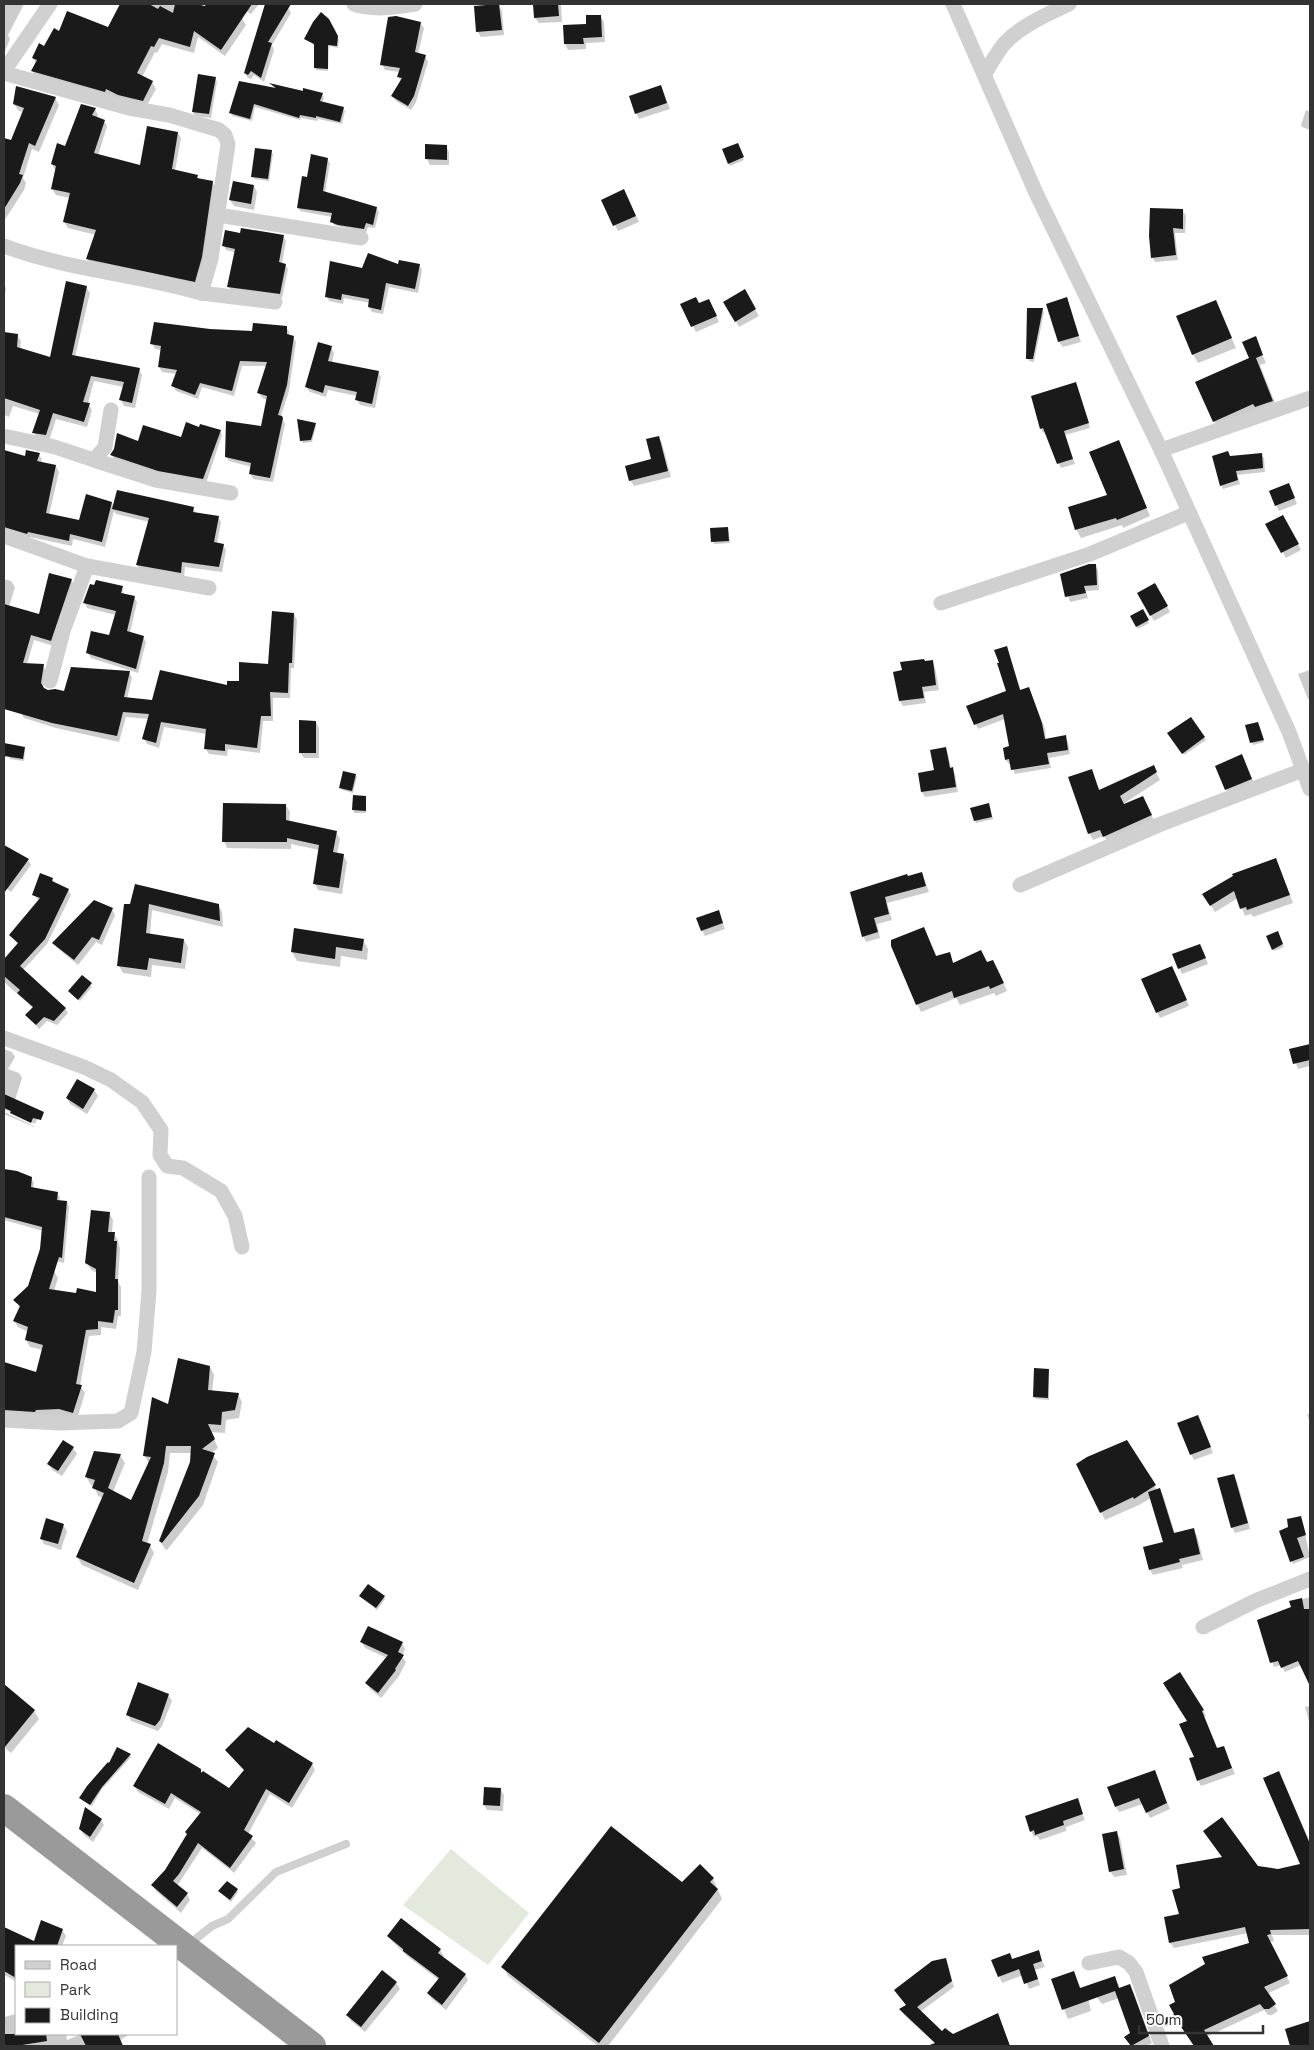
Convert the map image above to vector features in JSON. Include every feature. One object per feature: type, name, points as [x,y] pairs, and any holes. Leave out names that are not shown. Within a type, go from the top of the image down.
[{"type":"highway","points":[[4,1808],[312,2046]]},
{"type":"street","points":[[50,4],[4,72],[129,108],[169,115],[219,130],[225,135],[228,144],[218,215],[211,259],[201,293]]},
{"type":"street","points":[[354,4],[360,6],[392,7],[415,4]]},
{"type":"street","points":[[953,4],[985,73],[1046,216],[1161,450],[1289,732],[1310,789]]},
{"type":"street","points":[[985,73],[1003,45],[1014,35],[1029,24],[1069,4]]},
{"type":"street","points":[[218,215],[361,238]]},
{"type":"street","points":[[4,246],[59,263],[173,284],[201,293],[275,302]]},
{"type":"street","points":[[1161,450],[1310,398]]},
{"type":"street","points":[[94,460],[105,447],[111,410]]},
{"type":"street","points":[[4,436],[55,447],[156,480],[232,493]]},
{"type":"street","points":[[941,603],[1090,554],[1188,512]]},
{"type":"street","points":[[4,536],[87,566],[209,588]]},
{"type":"street","points":[[50,681],[63,630],[87,566]]},
{"type":"street","points":[[1020,885],[1161,824],[1303,770]]},
{"type":"street","points":[[4,1038],[84,1066],[111,1080],[142,1102],[161,1130],[160,1154],[167,1166],[183,1168],[221,1191],[235,1216],[242,1247]]},
{"type":"street","points":[[4,1420],[59,1423],[118,1421],[131,1413],[144,1352],[149,1291],[149,1177]]},
{"type":"street","points":[[1203,1627],[1255,1601],[1310,1579]]},
{"type":"street","points":[[1089,1963],[1119,1957],[1129,1963],[1136,1972],[1162,2046]]},
{"type":"lane","points":[[184,1948],[212,1926],[228,1919],[276,1872],[346,1844]]},
{"type":"green space","points":[[451,1849],[529,1913],[488,1965],[403,1905]]},
{"type":"building","points":[[120,4],[149,4],[158,9],[160,6],[173,13],[175,4],[205,6],[206,4],[252,4],[221,50],[194,31],[190,47],[159,38],[154,47],[151,46],[137,73],[153,81],[143,101],[118,95],[106,89],[105,92],[31,71],[37,60],[32,58],[39,43],[44,46],[54,28],[59,31],[67,11],[108,27]]},
{"type":"building","points":[[265,4],[291,4],[268,42],[272,43],[261,78],[251,71],[248,75],[244,73]]},
{"type":"building","points":[[499,4],[502,30],[476,32],[474,6]]},
{"type":"building","points":[[533,4],[558,4],[559,16],[534,18]]},
{"type":"building","points":[[321,12],[329,19],[338,36],[337,46],[328,45],[328,69],[314,68],[314,44],[304,39]]},
{"type":"building","points":[[586,15],[601,15],[602,37],[583,38],[584,44],[564,44],[563,25],[586,24]]},
{"type":"building","points":[[396,16],[421,22],[415,52],[426,55],[414,96],[408,106],[391,96],[402,78],[397,77],[400,68],[380,65],[388,17]]},
{"type":"building","points":[[198,74],[216,77],[209,114],[192,112]]},
{"type":"building","points":[[239,81],[276,88],[269,83],[303,91],[303,88],[323,93],[320,101],[344,107],[340,122],[316,116],[316,118],[300,115],[299,118],[254,104],[250,119],[229,113]]},
{"type":"building","points":[[661,85],[667,103],[635,114],[629,96]]},
{"type":"building","points":[[16,86],[56,97],[35,146],[29,143],[19,174],[23,175],[20,183],[4,209],[4,138],[11,140],[24,108],[13,104]]},
{"type":"building","points":[[81,104],[96,108],[92,115],[105,120],[94,153],[140,165],[147,126],[178,132],[172,169],[198,175],[197,178],[213,181],[202,257],[195,282],[86,259],[96,230],[63,222],[70,193],[51,189],[56,166],[51,164],[57,143],[65,146]]},
{"type":"building","points":[[738,143],[744,157],[728,164],[722,149]]},
{"type":"building","points":[[425,144],[447,145],[447,160],[425,159]]},
{"type":"building","points":[[255,148],[272,150],[268,179],[251,177]]},
{"type":"building","points":[[311,154],[328,158],[323,191],[377,207],[373,225],[366,223],[364,229],[338,225],[330,222],[332,213],[297,208],[302,176],[307,177]]},
{"type":"building","points":[[233,181],[254,185],[251,204],[229,200]]},
{"type":"building","points":[[624,189],[636,216],[613,226],[601,200]]},
{"type":"building","points":[[1150,208],[1183,209],[1183,229],[1173,228],[1176,255],[1151,258],[1149,236]]},
{"type":"building","points":[[241,228],[284,235],[279,262],[286,264],[280,294],[227,287],[235,249],[222,246],[225,230],[240,233]]},
{"type":"building","points":[[368,253],[398,264],[399,260],[420,264],[415,289],[386,283],[381,310],[368,307],[369,299],[342,294],[341,300],[325,297],[330,261],[362,268]]},
{"type":"building","points":[[66,281],[87,286],[72,355],[140,368],[132,403],[119,400],[124,382],[91,376],[83,402],[90,403],[84,422],[53,413],[46,435],[32,433],[40,410],[4,398],[4,332],[18,334],[17,347],[50,357]]},
{"type":"building","points":[[745,289],[756,309],[735,322],[723,302]]},
{"type":"building","points":[[696,297],[699,303],[709,299],[717,316],[691,327],[680,304]]},
{"type":"building","points":[[1067,297],[1079,336],[1058,342],[1046,304]]},
{"type":"building","points":[[1216,300],[1232,338],[1192,355],[1176,316]]},
{"type":"building","points":[[1027,308],[1043,308],[1033,359],[1026,359]]},
{"type":"building","points":[[154,322],[210,329],[252,331],[253,323],[287,326],[287,334],[294,336],[287,385],[278,415],[283,418],[270,478],[249,474],[251,463],[225,457],[226,421],[261,426],[267,396],[257,393],[267,362],[240,361],[232,391],[200,383],[195,395],[171,386],[177,370],[158,367],[161,346],[150,344]]},
{"type":"building","points":[[1256,336],[1263,355],[1256,358],[1273,401],[1255,407],[1253,404],[1213,422],[1195,382],[1249,358],[1242,342]]},
{"type":"building","points":[[318,342],[332,346],[328,361],[379,371],[372,404],[355,400],[357,392],[325,385],[323,393],[305,387]]},
{"type":"building","points":[[1076,382],[1089,423],[1064,431],[1073,459],[1057,464],[1043,428],[1040,429],[1031,396]]},
{"type":"building","points":[[297,419],[316,423],[311,440],[300,441]]},
{"type":"building","points":[[186,422],[199,427],[200,424],[221,430],[203,479],[158,471],[110,455],[114,449],[117,433],[138,441],[143,425],[181,437]]},
{"type":"building","points":[[659,436],[668,471],[629,481],[625,466],[651,459],[646,439]]},
{"type":"building","points":[[1119,440],[1147,508],[1117,520],[1116,518],[1075,530],[1068,507],[1107,495],[1089,452]]},
{"type":"building","points":[[4,450],[25,456],[26,450],[40,453],[37,461],[56,465],[46,513],[79,520],[86,494],[112,502],[102,542],[70,534],[69,541],[28,532],[27,534],[4,527]]},
{"type":"building","points":[[1228,451],[1230,456],[1262,453],[1263,468],[1236,471],[1238,480],[1220,486],[1212,456]]},
{"type":"building","points":[[1289,483],[1295,498],[1275,506],[1269,491]]},
{"type":"building","points":[[117,490],[194,507],[193,512],[219,516],[214,542],[224,544],[219,567],[182,562],[181,573],[136,565],[149,518],[112,509]]},
{"type":"building","points":[[1283,515],[1299,544],[1281,553],[1265,524]]},
{"type":"building","points":[[728,527],[729,541],[711,542],[710,528]]},
{"type":"building","points":[[1089,564],[1096,564],[1097,585],[1084,586],[1086,593],[1065,597],[1060,574]]},
{"type":"building","points":[[49,573],[72,579],[51,641],[31,635],[23,663],[44,664],[41,683],[48,690],[64,691],[71,667],[130,671],[124,697],[152,700],[160,670],[227,685],[227,681],[239,681],[239,662],[268,664],[272,611],[294,613],[292,663],[289,663],[288,693],[270,692],[271,716],[261,716],[257,748],[225,744],[225,751],[204,749],[206,729],[161,722],[156,743],[142,739],[149,714],[123,712],[117,736],[52,723],[4,709],[4,604],[39,614]]},
{"type":"building","points":[[96,580],[123,586],[121,593],[135,596],[127,631],[144,636],[136,669],[86,653],[91,631],[109,635],[116,611],[83,603],[90,584],[94,585]]},
{"type":"building","points":[[1155,583],[1168,606],[1150,616],[1137,593]]},
{"type":"building","points":[[1143,609],[1149,620],[1136,627],[1130,616]]},
{"type":"building","points":[[1007,646],[1020,690],[1029,687],[1042,723],[1045,739],[1066,735],[1068,750],[1047,753],[1049,764],[1011,770],[1009,759],[1005,760],[1003,748],[1009,746],[1003,714],[974,725],[966,706],[1006,691],[994,650]]},
{"type":"building","points":[[924,659],[925,661],[933,660],[936,685],[922,687],[924,698],[899,701],[893,672],[902,670],[900,662]]},
{"type":"building","points":[[1191,717],[1205,737],[1182,754],[1167,733]]},
{"type":"building","points":[[299,720],[316,721],[316,753],[299,753]]},
{"type":"building","points":[[1258,722],[1264,740],[1250,743],[1245,725]]},
{"type":"building","points":[[4,743],[25,747],[23,759],[4,756]]},
{"type":"building","points":[[946,747],[950,768],[953,767],[956,787],[921,792],[918,773],[934,770],[930,750]]},
{"type":"building","points":[[1242,754],[1252,779],[1225,790],[1215,766]]},
{"type":"building","points":[[1154,765],[1157,772],[1120,796],[1124,804],[1143,796],[1152,815],[1103,837],[1100,830],[1088,834],[1068,777],[1092,769],[1099,790]]},
{"type":"building","points":[[343,771],[356,774],[352,791],[339,788]]},
{"type":"building","points":[[353,795],[366,796],[366,811],[352,810]]},
{"type":"building","points":[[223,803],[286,804],[286,820],[337,831],[333,852],[344,854],[339,888],[313,884],[319,845],[287,838],[287,842],[222,842]]},
{"type":"building","points":[[989,803],[992,817],[974,821],[970,808]]},
{"type":"building","points":[[4,845],[29,859],[4,893]]},
{"type":"building","points":[[1276,858],[1290,895],[1247,910],[1246,907],[1240,909],[1234,891],[1210,906],[1202,894],[1233,876],[1232,874]]},
{"type":"building","points":[[922,872],[926,886],[885,897],[889,914],[874,918],[878,932],[862,937],[850,892],[907,874],[908,876]]},
{"type":"building","points":[[40,873],[53,878],[52,881],[69,889],[45,939],[20,966],[66,1008],[54,1021],[44,1017],[36,1025],[25,1015],[33,1007],[17,993],[20,990],[4,976],[4,959],[18,943],[9,935],[40,898],[32,895]]},
{"type":"building","points":[[135,884],[219,904],[220,921],[149,904],[146,933],[184,939],[181,963],[149,958],[147,970],[117,966],[124,904],[130,904]]},
{"type":"building","points":[[94,900],[113,908],[99,940],[92,937],[74,960],[52,943]]},
{"type":"building","points":[[719,910],[723,923],[701,931],[696,918]]},
{"type":"building","points":[[924,927],[936,956],[950,952],[953,963],[981,950],[987,962],[993,960],[1004,983],[990,989],[989,986],[954,998],[952,991],[916,1005],[891,946],[891,940]]},
{"type":"building","points":[[294,928],[364,939],[362,951],[336,947],[335,959],[291,952]]},
{"type":"building","points":[[1278,931],[1283,944],[1272,950],[1266,936]]},
{"type":"building","points":[[1200,944],[1206,958],[1178,969],[1172,954]]},
{"type":"building","points":[[1172,966],[1187,1000],[1156,1013],[1141,979]]},
{"type":"building","points":[[82,975],[92,983],[78,1000],[68,991]]},
{"type":"building","points":[[1310,1044],[1310,1060],[1293,1064],[1289,1049]]},
{"type":"building","points":[[77,1079],[95,1089],[83,1109],[66,1098]]},
{"type":"building","points":[[4,1094],[44,1112],[41,1120],[33,1118],[31,1123],[10,1113],[11,1111],[4,1108]]},
{"type":"building","points":[[4,1169],[17,1171],[32,1177],[31,1187],[58,1192],[57,1200],[67,1201],[62,1258],[59,1257],[49,1289],[76,1293],[77,1288],[96,1292],[96,1269],[85,1263],[91,1210],[110,1212],[108,1232],[115,1232],[114,1241],[117,1241],[115,1279],[118,1279],[118,1310],[115,1310],[113,1323],[98,1321],[98,1329],[86,1330],[76,1384],[82,1385],[73,1413],[59,1409],[36,1410],[35,1412],[4,1410],[4,1362],[36,1372],[43,1345],[25,1340],[28,1327],[13,1321],[20,1306],[13,1300],[28,1286],[40,1249],[42,1227],[4,1217]]},
{"type":"building","points":[[178,1358],[210,1366],[208,1390],[239,1393],[235,1410],[222,1412],[221,1425],[208,1424],[215,1439],[202,1449],[215,1453],[199,1496],[162,1543],[159,1541],[190,1462],[191,1446],[166,1446],[164,1463],[142,1541],[151,1544],[134,1583],[76,1557],[104,1493],[92,1488],[95,1480],[85,1477],[94,1451],[121,1454],[108,1488],[131,1500],[151,1457],[143,1456],[152,1397],[168,1404]]},
{"type":"building","points":[[1034,1368],[1049,1369],[1048,1398],[1033,1397]]},
{"type":"building","points":[[1198,1415],[1211,1447],[1190,1455],[1177,1423]]},
{"type":"building","points":[[63,1440],[74,1447],[58,1471],[47,1464]]},
{"type":"building","points":[[1127,1440],[1156,1485],[1134,1499],[1133,1497],[1100,1513],[1076,1464],[1087,1457]]},
{"type":"building","points":[[1234,1474],[1248,1523],[1231,1528],[1217,1478]]},
{"type":"building","points":[[1160,1488],[1174,1533],[1194,1528],[1200,1554],[1179,1559],[1180,1562],[1149,1570],[1143,1547],[1163,1542],[1148,1492]]},
{"type":"building","points":[[1301,1516],[1306,1535],[1297,1538],[1304,1557],[1290,1562],[1279,1531],[1288,1527],[1287,1519]]},
{"type":"building","points":[[46,1518],[64,1524],[58,1544],[40,1539]]},
{"type":"building","points":[[368,1584],[385,1596],[376,1608],[359,1596]]},
{"type":"building","points":[[1302,1598],[1304,1609],[1310,1609],[1310,1686],[1298,1661],[1281,1668],[1278,1661],[1270,1663],[1257,1620],[1291,1607],[1289,1601]]},
{"type":"building","points":[[368,1626],[403,1642],[398,1652],[404,1655],[396,1670],[378,1693],[365,1683],[388,1655],[360,1642]]},
{"type":"building","points":[[1180,1672],[1204,1710],[1202,1711],[1217,1748],[1224,1746],[1232,1768],[1197,1781],[1189,1758],[1194,1757],[1179,1724],[1187,1721],[1163,1683]]},
{"type":"building","points":[[138,1682],[169,1694],[160,1720],[155,1726],[126,1715]]},
{"type":"building","points":[[4,1684],[35,1710],[4,1748]]},
{"type":"building","points":[[248,1727],[274,1743],[276,1740],[313,1763],[289,1803],[266,1789],[244,1830],[253,1836],[230,1868],[198,1843],[173,1881],[188,1893],[177,1907],[151,1885],[165,1870],[187,1834],[185,1832],[201,1812],[171,1793],[165,1804],[133,1786],[158,1743],[201,1769],[201,1773],[203,1771],[229,1788],[244,1770],[225,1750]]},
{"type":"building","points":[[117,1747],[131,1754],[102,1787],[90,1805],[79,1798],[87,1786],[109,1763]]},
{"type":"building","points":[[1155,1770],[1167,1803],[1146,1813],[1139,1798],[1115,1807],[1107,1787]]},
{"type":"building","points":[[1279,1771],[1310,1844],[1310,1929],[1270,1930],[1271,1934],[1267,1935],[1288,1976],[1264,1987],[1276,2004],[1269,2009],[1264,2009],[1260,2004],[1204,2030],[1214,2046],[1194,2046],[1173,2015],[1169,2005],[1175,2002],[1169,1985],[1205,1964],[1202,1957],[1249,1943],[1245,1927],[1169,1943],[1164,1917],[1179,1914],[1172,1890],[1180,1888],[1176,1865],[1222,1857],[1203,1831],[1222,1817],[1258,1866],[1278,1869],[1300,1864],[1263,1778]]},
{"type":"building","points":[[484,1787],[501,1788],[500,1806],[483,1805]]},
{"type":"building","points":[[1078,1798],[1083,1814],[1063,1821],[1064,1825],[1035,1835],[1034,1830],[1030,1832],[1025,1816]]},
{"type":"building","points":[[85,1807],[102,1819],[90,1837],[79,1829]]},
{"type":"building","points":[[611,1826],[682,1882],[700,1864],[714,1878],[710,1882],[718,1889],[599,2043],[501,1967]]},
{"type":"building","points":[[1117,1831],[1124,1869],[1109,1872],[1102,1834]]},
{"type":"building","points":[[227,1881],[238,1889],[230,1900],[218,1891]]},
{"type":"building","points":[[401,1918],[441,1949],[438,1953],[466,1974],[442,2005],[427,1993],[439,1978],[403,1951],[387,1936]]},
{"type":"building","points":[[41,1920],[63,1929],[57,1945],[15,1945],[15,1977],[4,1971],[4,1927],[34,1941]]},
{"type":"building","points":[[1039,1950],[1042,1961],[1033,1964],[1038,1979],[1024,1984],[1019,1969],[998,1977],[991,1960],[1010,1953],[1012,1959]]},
{"type":"building","points":[[946,1958],[952,1981],[917,2007],[942,2031],[945,2028],[953,2034],[998,2013],[1010,2046],[927,2046],[935,2043],[899,2009],[906,2005],[894,1990],[932,1961]]},
{"type":"building","points":[[382,1970],[397,1982],[361,2027],[346,2015]]},
{"type":"building","points":[[1074,1971],[1080,1988],[1115,1976],[1119,1988],[1130,1984],[1149,2036],[1131,2046],[1124,2037],[1130,2033],[1115,1991],[1062,2010],[1051,1979]]},
{"type":"building","points":[[1170,2016],[1172,2020],[1165,2025],[1162,2019]]},
{"type":"building","points":[[1310,2021],[1310,2046],[1290,2046],[1285,2029]]},
{"type":"building","points":[[4,2034],[46,2035],[47,2041],[4,2046]]},
{"type":"building","points":[[80,2035],[118,2035],[123,2046],[86,2046]]}]
